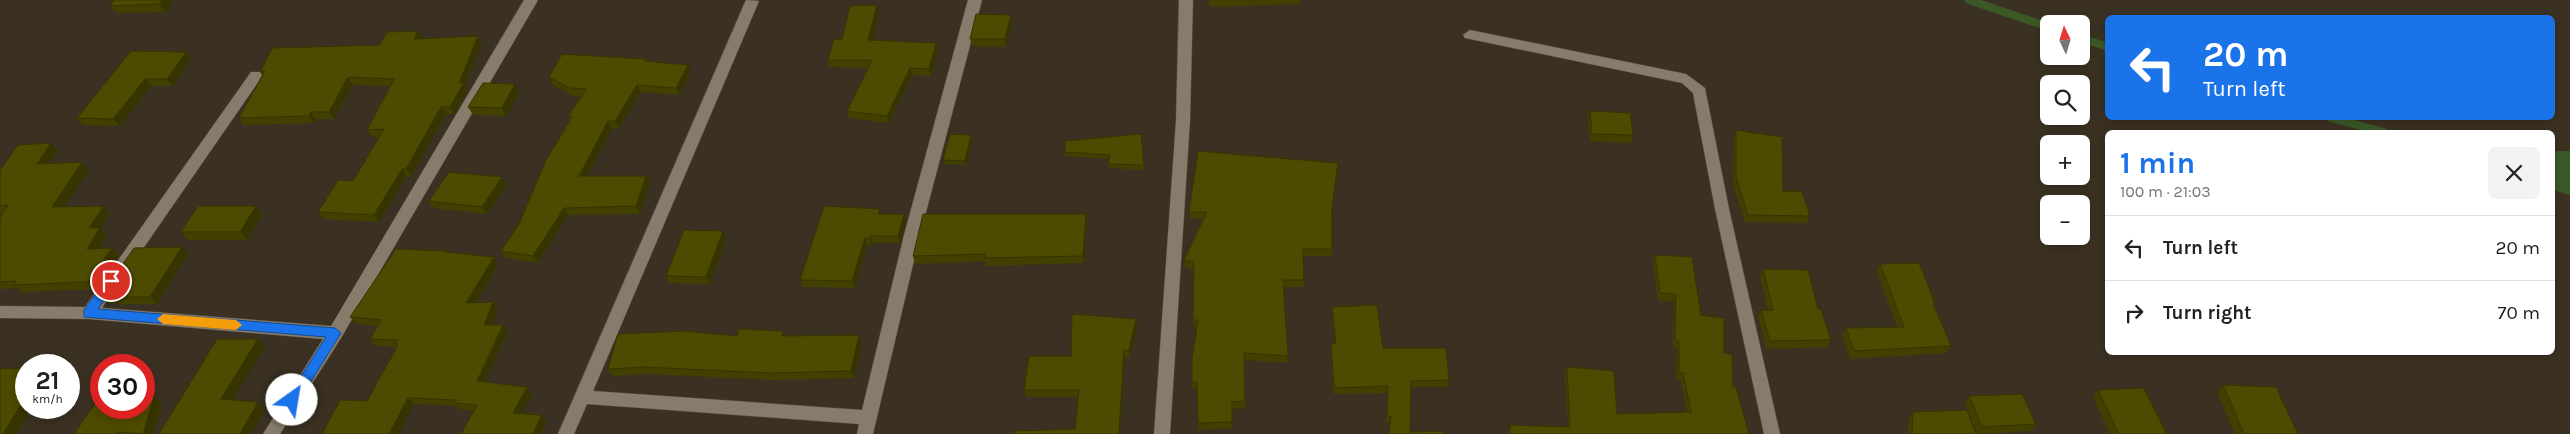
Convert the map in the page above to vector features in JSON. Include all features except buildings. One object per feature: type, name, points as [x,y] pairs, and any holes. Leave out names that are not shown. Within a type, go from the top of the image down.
[{"type":"street","points":[[271,434],[335,333],[532,0]]},
{"type":"street","points":[[583,397],[868,426],[912,235],[975,0]]},
{"type":"street","points":[[1162,434],[1183,120],[1186,0]]},
{"type":"street","points":[[566,434],[752,1]]},
{"type":"street","points":[[1470,35],[1686,79],[1700,91],[1722,209],[1772,434]]},
{"type":"street","points":[[88,313],[256,75]]},
{"type":"street","points":[[0,312],[88,313],[335,333]]},
{"type":"shaded area","points":[[2555,151],[2570,151],[2570,195],[2555,191]]},
{"type":"waterway","points":[[1969,0],[2040,24]]},
{"type":"waterway","points":[[2090,41],[2105,46]]},
{"type":"waterway","points":[[2339,120],[2376,130]]},
{"type":"slow traffic","points":[[163,319],[236,325]]},
{"type":"route","points":[[111,281],[88,313],[335,333],[292,400]]}]
